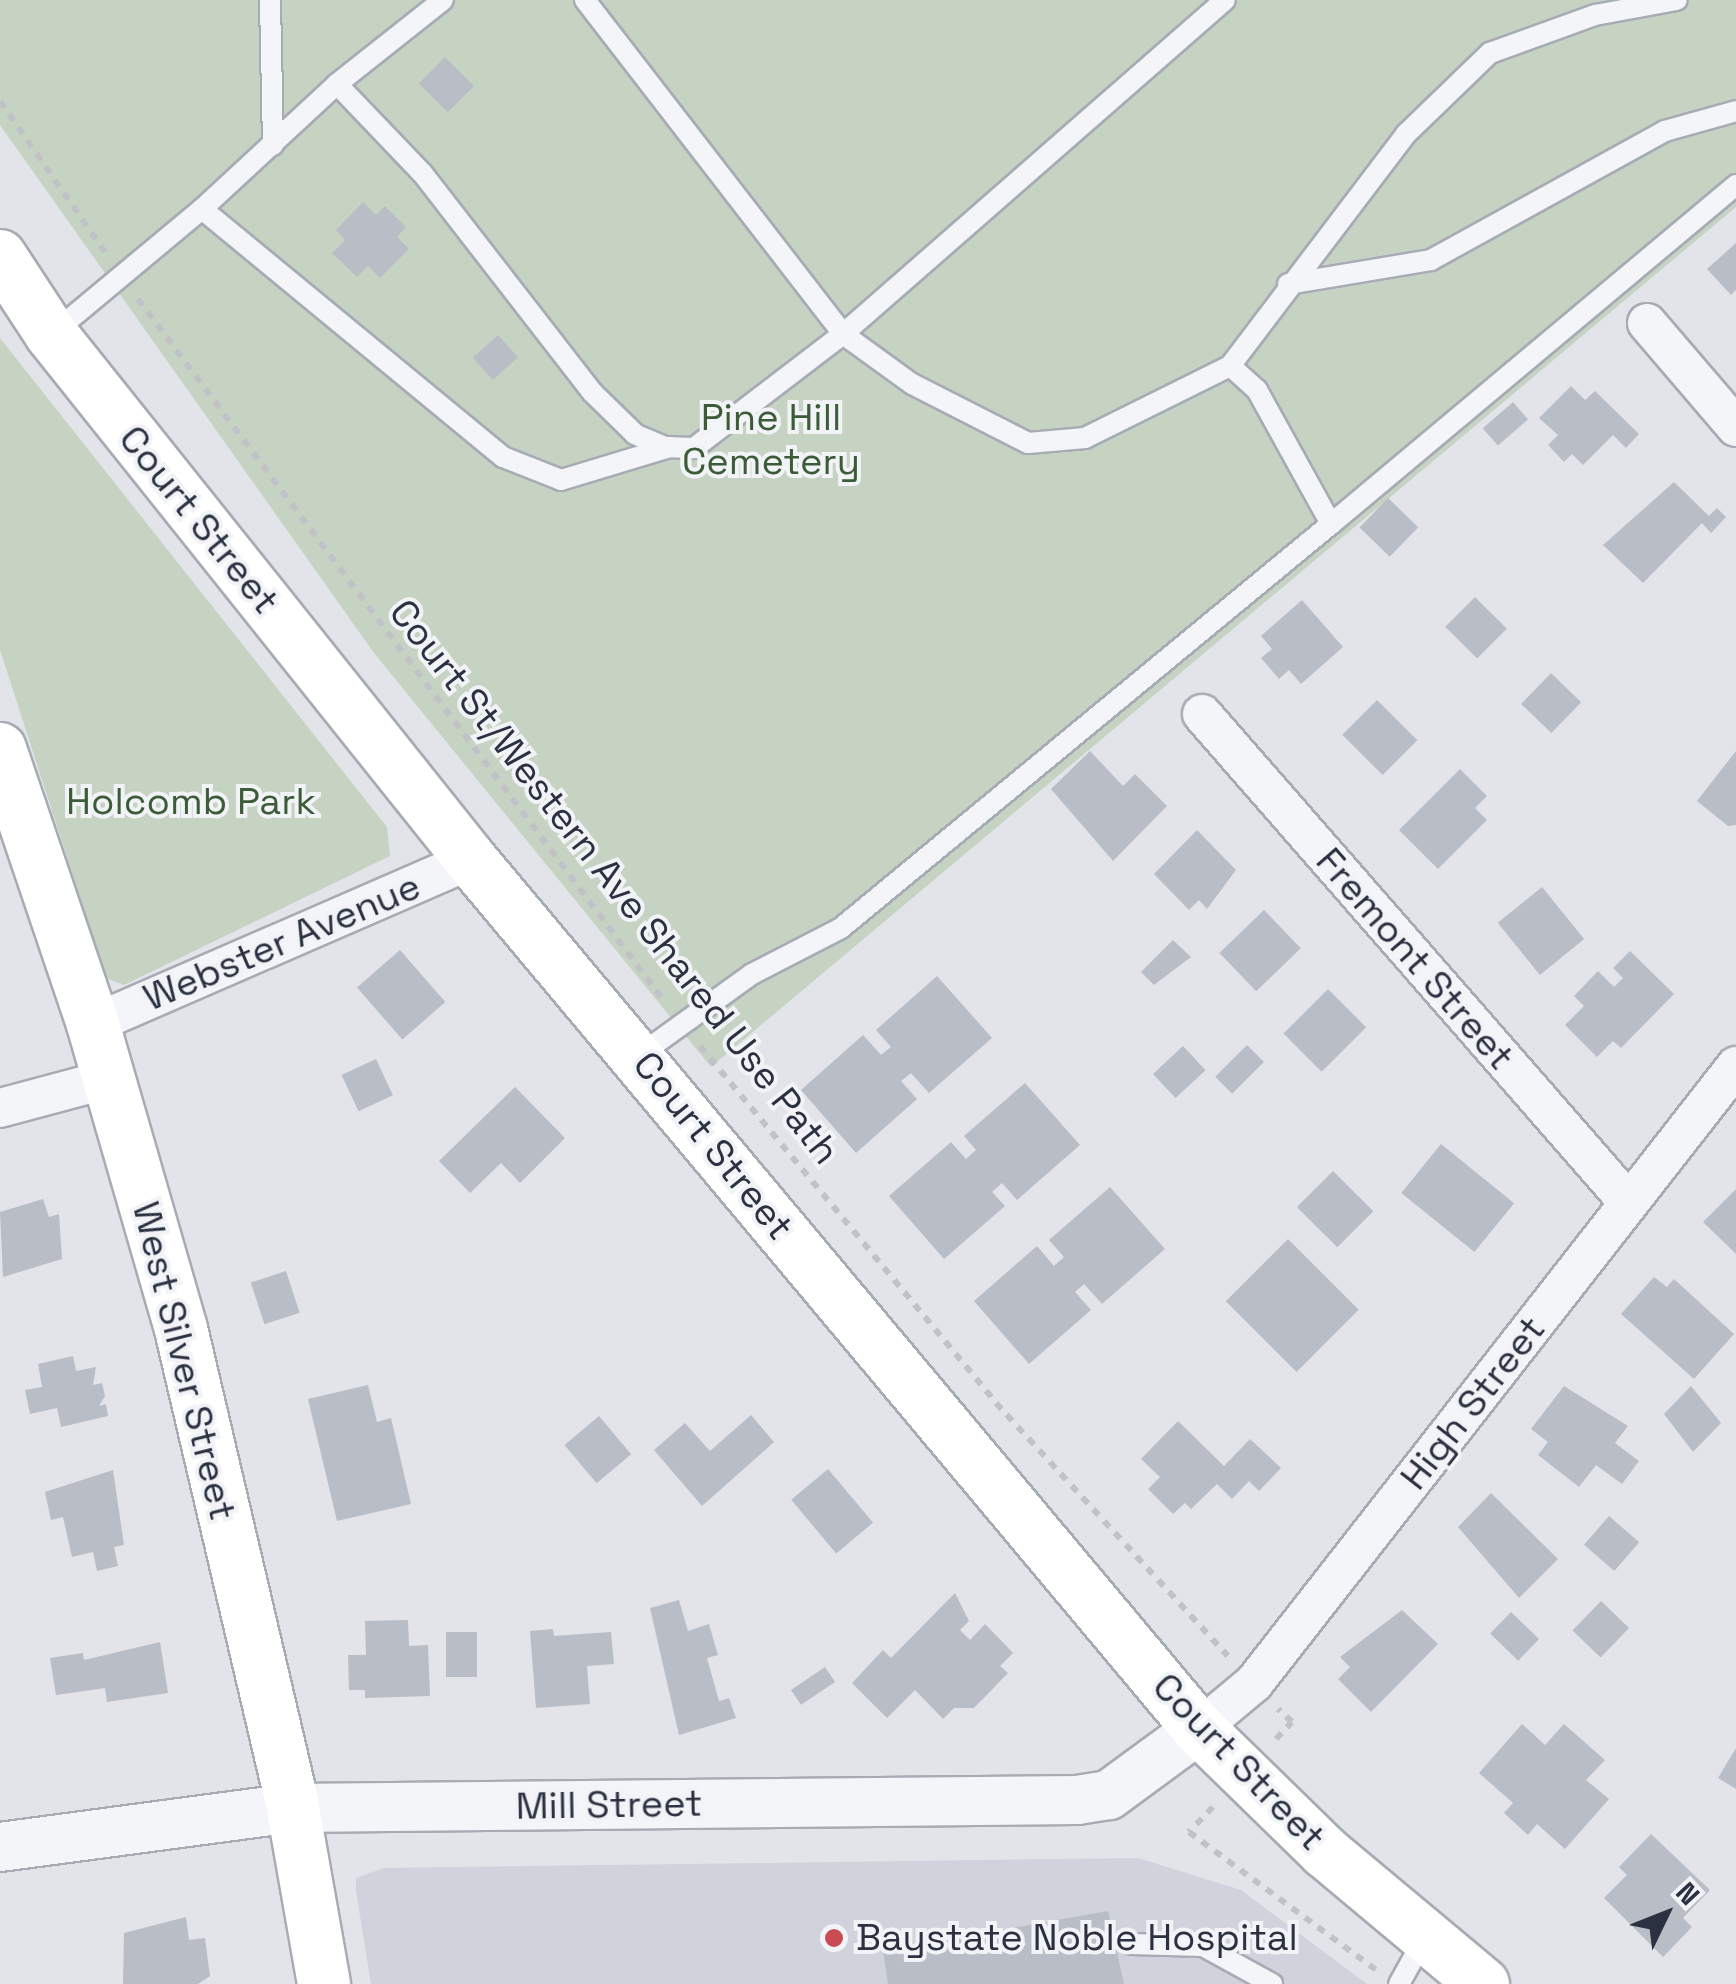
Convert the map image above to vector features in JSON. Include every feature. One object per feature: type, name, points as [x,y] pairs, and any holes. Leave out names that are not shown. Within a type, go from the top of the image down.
[{"type":"main road","name":"Court Street","points":[[0,256],[51,334],[471,860],[1199,1729],[1425,1937],[1483,1984]]},
{"type":"main road","name":"West Silver Street","points":[[0,749],[93,1024],[181,1329],[293,1808],[324,1984]]},
{"type":"street","points":[[1647,323],[1736,427]]},
{"type":"street","name":"Fremont Street","points":[[1202,714],[1630,1203]]},
{"type":"street","name":"Webster Avenue","points":[[93,1024],[471,860]]},
{"type":"street","name":"High Street","points":[[1199,1729],[1254,1684],[1736,1066]]},
{"type":"street","points":[[0,1108],[108,1079]]},
{"type":"street","name":"Mill Street","points":[[0,1847],[293,1808],[1077,1800],[1109,1795],[1199,1729]]},
{"type":"lane","points":[[270,0],[273,145]]},
{"type":"lane","points":[[51,334],[202,210],[337,84],[443,0]]},
{"type":"lane","points":[[584,0],[844,334],[912,384],[1028,443],[1085,438],[1230,366],[1288,284],[1406,134],[1490,53],[1595,15],[1678,0]]},
{"type":"lane","points":[[337,84],[422,172],[592,392],[635,434],[670,447],[694,448],[844,334],[1225,0]]},
{"type":"lane","points":[[1288,284],[1432,260],[1664,131],[1736,111]]},
{"type":"lane","points":[[638,1056],[752,974],[841,928],[1736,186]]},
{"type":"lane","points":[[202,210],[502,457],[561,480],[670,447]]},
{"type":"lane","points":[[1230,366],[1257,390],[1332,524]]},
{"type":"lane","points":[[1399,1984],[1425,1937]]},
{"type":"lane","points":[[1131,1944],[1203,1946],[1272,1984]]},
{"type":"path","name":"Court St/Western Ave Shared Use Path","points":[[0,101],[122,275],[464,743],[682,1024],[996,1403],[1232,1660]]},
{"type":"path","points":[[1189,1832],[1379,1972]]},
{"type":"shaded area","name":"Baystate Noble Hospital","points":[[1138,1858],[1241,1890],[1367,1984],[371,1984],[356,1891],[356,1878],[384,1868]]},
{"type":"green space","name":"Pine Hill Cemetery","points":[[0,0],[1736,0],[1736,207],[711,1067],[374,653],[0,125]]},
{"type":"green space","name":"Holcomb Park","points":[[0,338],[387,827],[390,856],[124,985],[106,978],[0,650]]},
{"type":"building","points":[[445,57],[474,86],[448,112],[419,83]]},
{"type":"building","points":[[363,202],[376,215],[385,206],[406,227],[397,237],[409,249],[380,278],[368,266],[357,277],[332,253],[345,240],[336,230]]},
{"type":"building","points":[[1736,243],[1736,290],[1731,295],[1707,269]]},
{"type":"building","points":[[498,335],[518,357],[493,380],[473,358]]},
{"type":"building","points":[[1571,386],[1585,400],[1595,391],[1639,434],[1626,448],[1613,435],[1583,465],[1572,454],[1564,462],[1548,445],[1558,435],[1539,418]]},
{"type":"building","points":[[1513,402],[1528,419],[1498,446],[1483,428]]},
{"type":"building","points":[[1674,482],[1709,516],[1717,508],[1726,517],[1711,533],[1702,523],[1643,583],[1603,545]]},
{"type":"building","points":[[1388,498],[1418,527],[1390,557],[1360,527]]},
{"type":"building","points":[[1475,597],[1507,629],[1477,659],[1445,627]]},
{"type":"building","points":[[1302,600],[1343,647],[1301,684],[1289,670],[1279,679],[1261,658],[1272,649],[1261,636]]},
{"type":"building","points":[[1551,673],[1581,702],[1551,733],[1521,704]]},
{"type":"building","points":[[1377,700],[1417,740],[1383,775],[1342,735]]},
{"type":"building","points":[[1090,751],[1123,786],[1135,774],[1167,806],[1113,861],[1051,789]]},
{"type":"building","points":[[1736,751],[1736,825],[1728,826],[1697,801]]},
{"type":"building","points":[[1460,769],[1487,796],[1475,808],[1487,820],[1438,869],[1399,830]]},
{"type":"building","points":[[1197,830],[1236,870],[1207,909],[1199,900],[1189,910],[1154,874]]},
{"type":"building","points":[[1542,887],[1584,939],[1540,975],[1498,923]]},
{"type":"building","points":[[1264,910],[1301,948],[1256,991],[1219,953]]},
{"type":"building","points":[[1173,940],[1191,957],[1154,985],[1141,972]]},
{"type":"building","points":[[400,950],[445,1002],[402,1039],[357,987]]},
{"type":"building","points":[[1630,951],[1674,994],[1621,1048],[1613,1041],[1597,1057],[1565,1025],[1584,1006],[1574,996],[1598,971],[1614,987],[1623,978],[1613,968]]},
{"type":"building","points":[[937,976],[992,1038],[929,1093],[911,1073],[901,1081],[917,1099],[856,1153],[801,1090],[863,1035],[881,1055],[891,1047],[876,1030]]},
{"type":"building","points":[[1328,989],[1366,1027],[1322,1072],[1283,1034]]},
{"type":"building","points":[[1247,1045],[1264,1062],[1232,1094],[1215,1077]]},
{"type":"building","points":[[1183,1046],[1206,1070],[1176,1098],[1153,1074]]},
{"type":"building","points":[[376,1059],[393,1095],[358,1111],[342,1075]]},
{"type":"building","points":[[1025,1083],[1080,1145],[1017,1200],[1002,1183],[992,1192],[1005,1206],[944,1259],[889,1196],[951,1142],[966,1159],[976,1150],[964,1136]]},
{"type":"building","points":[[515,1087],[565,1138],[520,1183],[501,1163],[470,1193],[439,1161]]},
{"type":"building","points":[[1441,1144],[1514,1203],[1474,1252],[1401,1193]]},
{"type":"building","points":[[1333,1171],[1373,1211],[1337,1247],[1297,1207]]},
{"type":"building","points":[[1110,1187],[1165,1249],[1102,1304],[1084,1284],[1075,1292],[1091,1310],[1029,1364],[974,1301],[1037,1246],[1054,1266],[1064,1257],[1049,1240]]},
{"type":"building","points":[[1736,1189],[1736,1254],[1703,1222]]},
{"type":"building","points":[[43,1199],[49,1217],[59,1214],[62,1259],[3,1277],[0,1212]]},
{"type":"building","points":[[1288,1239],[1359,1310],[1296,1372],[1226,1301]]},
{"type":"building","points":[[286,1271],[300,1313],[264,1324],[251,1282]]},
{"type":"building","points":[[1654,1277],[1667,1287],[1674,1279],[1734,1334],[1694,1379],[1621,1314]]},
{"type":"building","points":[[73,1356],[76,1371],[96,1367],[93,1385],[102,1383],[105,1396],[99,1406],[106,1404],[108,1416],[61,1427],[57,1408],[30,1414],[25,1390],[42,1387],[38,1364]]},
{"type":"building","points":[[368,1385],[377,1422],[391,1418],[411,1504],[337,1521],[308,1399]]},
{"type":"building","points":[[1564,1386],[1628,1426],[1615,1443],[1639,1461],[1622,1484],[1596,1465],[1579,1487],[1538,1455],[1548,1442],[1531,1429]]},
{"type":"building","points":[[1691,1386],[1721,1423],[1693,1452],[1664,1414]]},
{"type":"building","points":[[751,1415],[774,1442],[702,1506],[654,1450],[685,1423],[710,1451]]},
{"type":"building","points":[[599,1416],[631,1454],[597,1483],[565,1445]]},
{"type":"building","points":[[1178,1421],[1224,1466],[1250,1439],[1281,1468],[1259,1491],[1249,1481],[1232,1499],[1217,1484],[1191,1509],[1185,1503],[1173,1514],[1148,1489],[1160,1477],[1141,1459]]},
{"type":"building","points":[[828,1469],[873,1523],[836,1553],[791,1500]]},
{"type":"building","points":[[113,1470],[124,1545],[114,1547],[118,1566],[97,1571],[93,1552],[72,1557],[63,1517],[51,1520],[45,1492]]},
{"type":"building","points":[[1491,1493],[1558,1559],[1519,1598],[1458,1527]]},
{"type":"building","points":[[1609,1516],[1639,1542],[1614,1571],[1584,1545]]},
{"type":"building","points":[[955,1593],[969,1621],[960,1630],[970,1640],[985,1624],[1013,1653],[1000,1666],[1008,1673],[974,1708],[954,1708],[943,1719],[915,1690],[887,1718],[852,1683],[883,1650],[891,1658]]},
{"type":"building","points":[[679,1600],[688,1631],[709,1624],[718,1655],[707,1658],[719,1701],[729,1698],[736,1718],[679,1735],[650,1608]]},
{"type":"building","points":[[1601,1601],[1629,1628],[1601,1658],[1573,1630]]},
{"type":"building","points":[[1402,1610],[1438,1644],[1371,1712],[1338,1679],[1350,1667],[1340,1657]]},
{"type":"building","points":[[1511,1612],[1539,1639],[1518,1661],[1490,1634]]},
{"type":"building","points":[[408,1620],[409,1646],[428,1645],[430,1696],[365,1698],[365,1690],[349,1690],[348,1655],[366,1655],[365,1621]]},
{"type":"building","points":[[553,1629],[554,1636],[611,1632],[614,1664],[587,1666],[590,1704],[536,1708],[530,1631]]},
{"type":"building","points":[[446,1632],[477,1632],[477,1677],[446,1677]]},
{"type":"building","points":[[160,1642],[168,1693],[107,1702],[105,1688],[56,1695],[50,1658],[83,1653],[84,1660]]},
{"type":"building","points":[[825,1667],[835,1682],[801,1705],[791,1690]]},
{"type":"building","points":[[1522,1724],[1545,1745],[1564,1724],[1605,1760],[1586,1780],[1609,1799],[1565,1849],[1537,1824],[1528,1835],[1504,1813],[1513,1803],[1479,1773]]},
{"type":"building","points":[[1736,1748],[1736,1789],[1718,1778]]},
{"type":"building","points":[[1651,1834],[1710,1890],[1683,1918],[1692,1927],[1663,1957],[1604,1898],[1627,1875],[1619,1867]]},
{"type":"building","points":[[1108,1911],[1124,1984],[888,1984],[883,1951]]},
{"type":"building","points":[[186,1917],[189,1940],[205,1938],[210,1976],[198,1984],[123,1984],[124,1933]]},
{"type":"place","name":"Baystate Noble Hospital","points":[[834,1938]]}]
